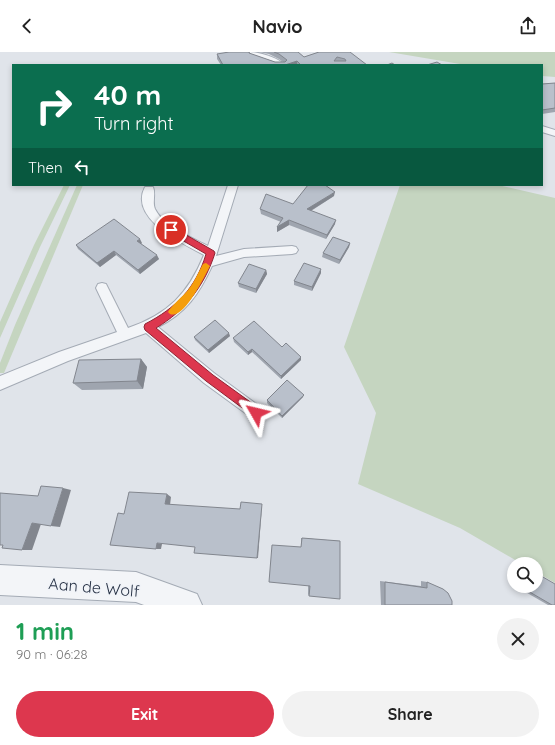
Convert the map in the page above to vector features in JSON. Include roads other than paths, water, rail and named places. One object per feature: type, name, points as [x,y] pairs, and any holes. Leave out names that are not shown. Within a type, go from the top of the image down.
[{"type":"street","name":"Aan de Wolf","points":[[0,580],[136,587],[186,605]]},
{"type":"lane","points":[[253,54],[275,60],[280,64]]},
{"type":"lane","points":[[543,130],[555,133]]},
{"type":"lane","points":[[0,384],[54,360],[148,327],[165,318],[180,306],[193,291],[209,258],[233,186]]},
{"type":"lane","points":[[149,190],[150,207],[158,220],[209,258],[244,253],[292,250]]},
{"type":"lane","points":[[102,288],[125,335]]},
{"type":"lane","points":[[148,327],[210,378],[256,413]]}]
